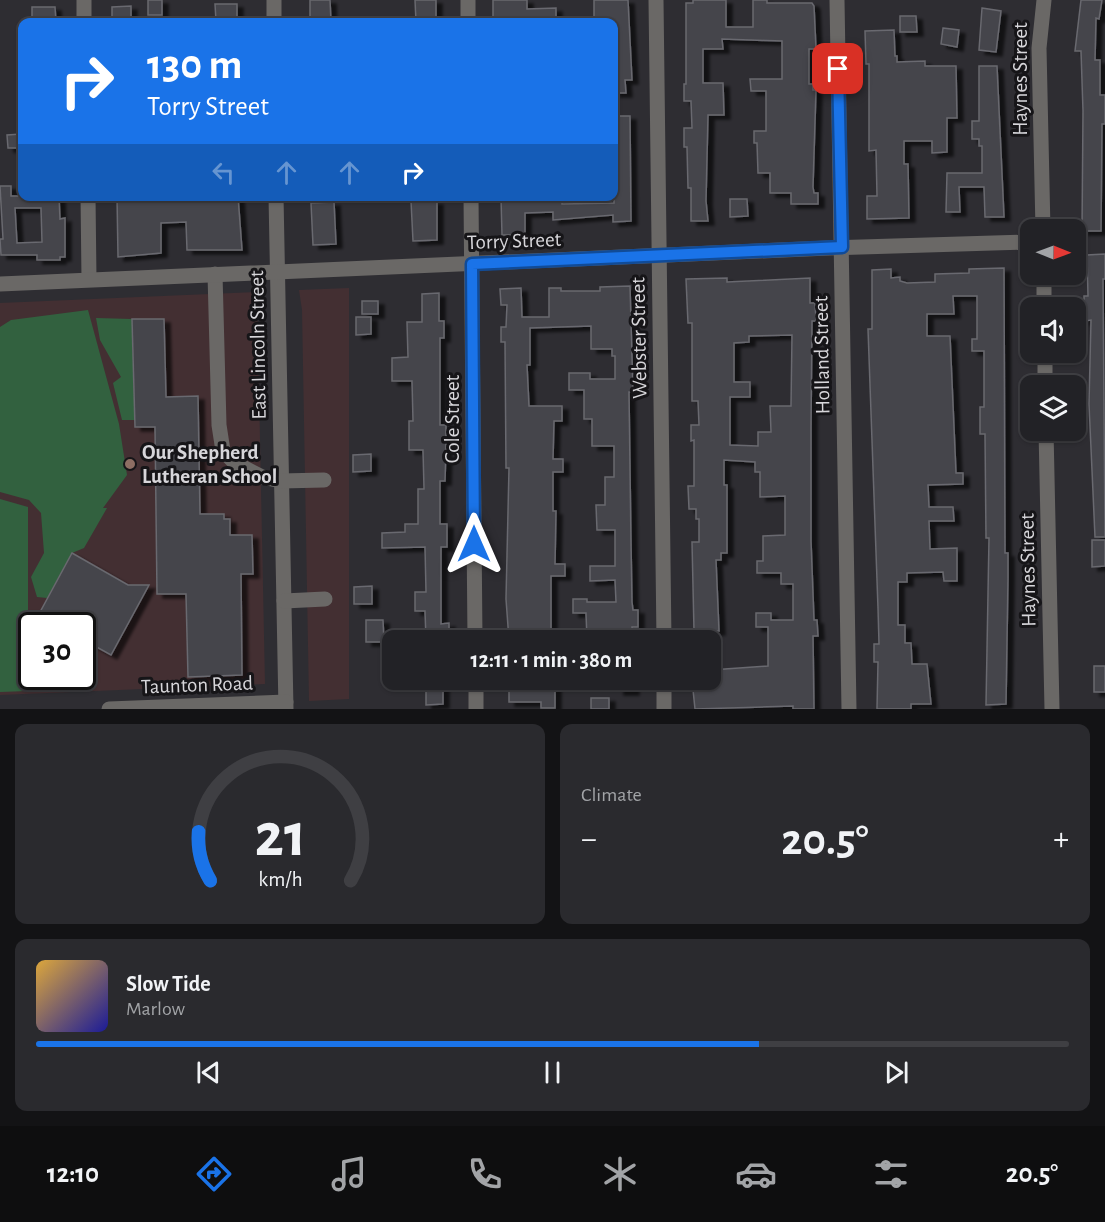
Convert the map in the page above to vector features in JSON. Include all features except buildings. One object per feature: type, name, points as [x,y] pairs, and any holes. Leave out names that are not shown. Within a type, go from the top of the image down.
[{"type":"street","points":[[84,0],[84,18]]},
{"type":"street","points":[[274,0],[274,18]]},
{"type":"street","points":[[468,0],[468,18]]},
{"type":"street","name":"Webster Street","points":[[656,0],[663,630]]},
{"type":"street","name":"Holland Street","points":[[837,0],[849,709]]},
{"type":"street","name":"Haynes Street","points":[[1043,219],[1039,63],[1044,0]]},
{"type":"street","points":[[87,201],[89,279]]},
{"type":"street","name":"East Lincoln Street","points":[[276,201],[286,706]]},
{"type":"street","name":"Cole Street","points":[[471,201],[475,630]]},
{"type":"street","name":"Torry Street","points":[[0,284],[842,247],[1020,242]]},
{"type":"street","points":[[215,274],[219,425],[223,451],[234,463],[262,477],[281,481],[324,480]]},
{"type":"street","name":"Haynes Street","points":[[1046,441],[1052,709]]},
{"type":"street","points":[[284,601],[325,599]]},
{"type":"street","points":[[476,690],[476,709]]},
{"type":"street","points":[[664,690],[664,709]]},
{"type":"street","name":"Taunton Road","points":[[109,709],[286,706]]},
{"type":"shaded area","name":"Our Shepherd Lutheran School","points":[[349,288],[349,699],[309,701],[302,310],[299,290]]},
{"type":"shaded area","name":"Our Shepherd Lutheran School","points":[[257,292],[265,684],[0,695],[0,303]]},
{"type":"green space","points":[[88,310],[119,424],[127,475],[103,508],[107,508],[84,548],[72,553],[47,598],[37,597],[31,577],[44,553],[41,513],[29,500],[0,492],[0,327],[11,320]]},
{"type":"green space","points":[[96,318],[132,319],[135,420],[122,420],[113,383],[121,377],[100,340]]},
{"type":"green space","points":[[0,499],[28,507],[28,612],[18,612],[18,690],[28,691],[0,692]]},
{"type":"place","name":"Our Shepherd Lutheran School","points":[[130,464]]},
{"type":"route","points":[[474,544],[472,264],[842,247],[838,69]]}]
